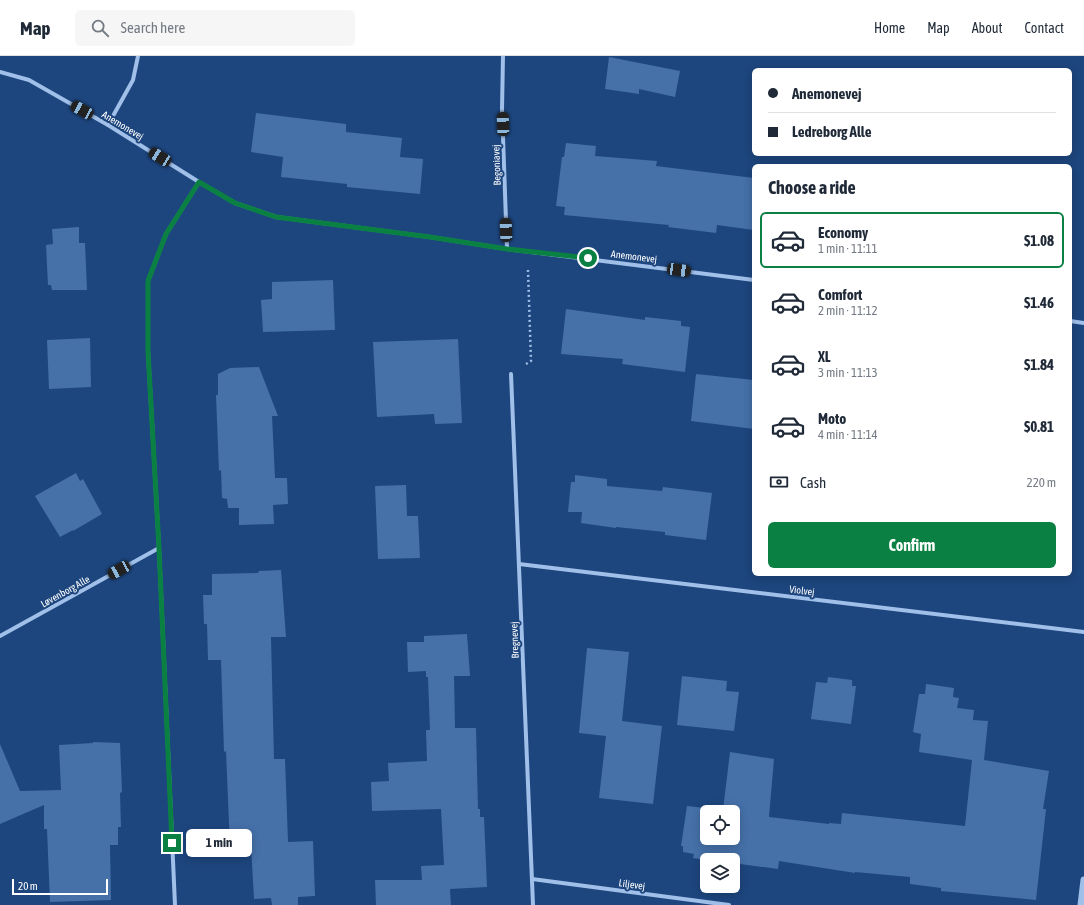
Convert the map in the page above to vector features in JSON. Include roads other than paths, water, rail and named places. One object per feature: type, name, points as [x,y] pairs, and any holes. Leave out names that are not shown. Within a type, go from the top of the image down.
[{"type":"street","points":[[108,125],[134,80],[138,56]]},
{"type":"street","name":"Begoniavej","points":[[503,56],[502,109],[507,249]]},
{"type":"street","name":"Anemonevej","points":[[0,72],[29,80],[108,125],[235,203],[276,217],[430,237],[507,249],[752,280]]},
{"type":"street","points":[[175,905],[159,548],[148,351],[148,281],[166,234],[199,182]]},
{"type":"street","points":[[1072,321],[1084,323]]},
{"type":"street","name":"Bregnevej","points":[[511,374],[533,905]]},
{"type":"street","name":"Løvenborg Alle","points":[[0,636],[159,548]]},
{"type":"street","name":"Violvej","points":[[519,564],[1084,632]]},
{"type":"street","name":"Liljevej","points":[[532,878],[729,905]]},
{"type":"street","points":[[1081,905],[1084,880]]}]
